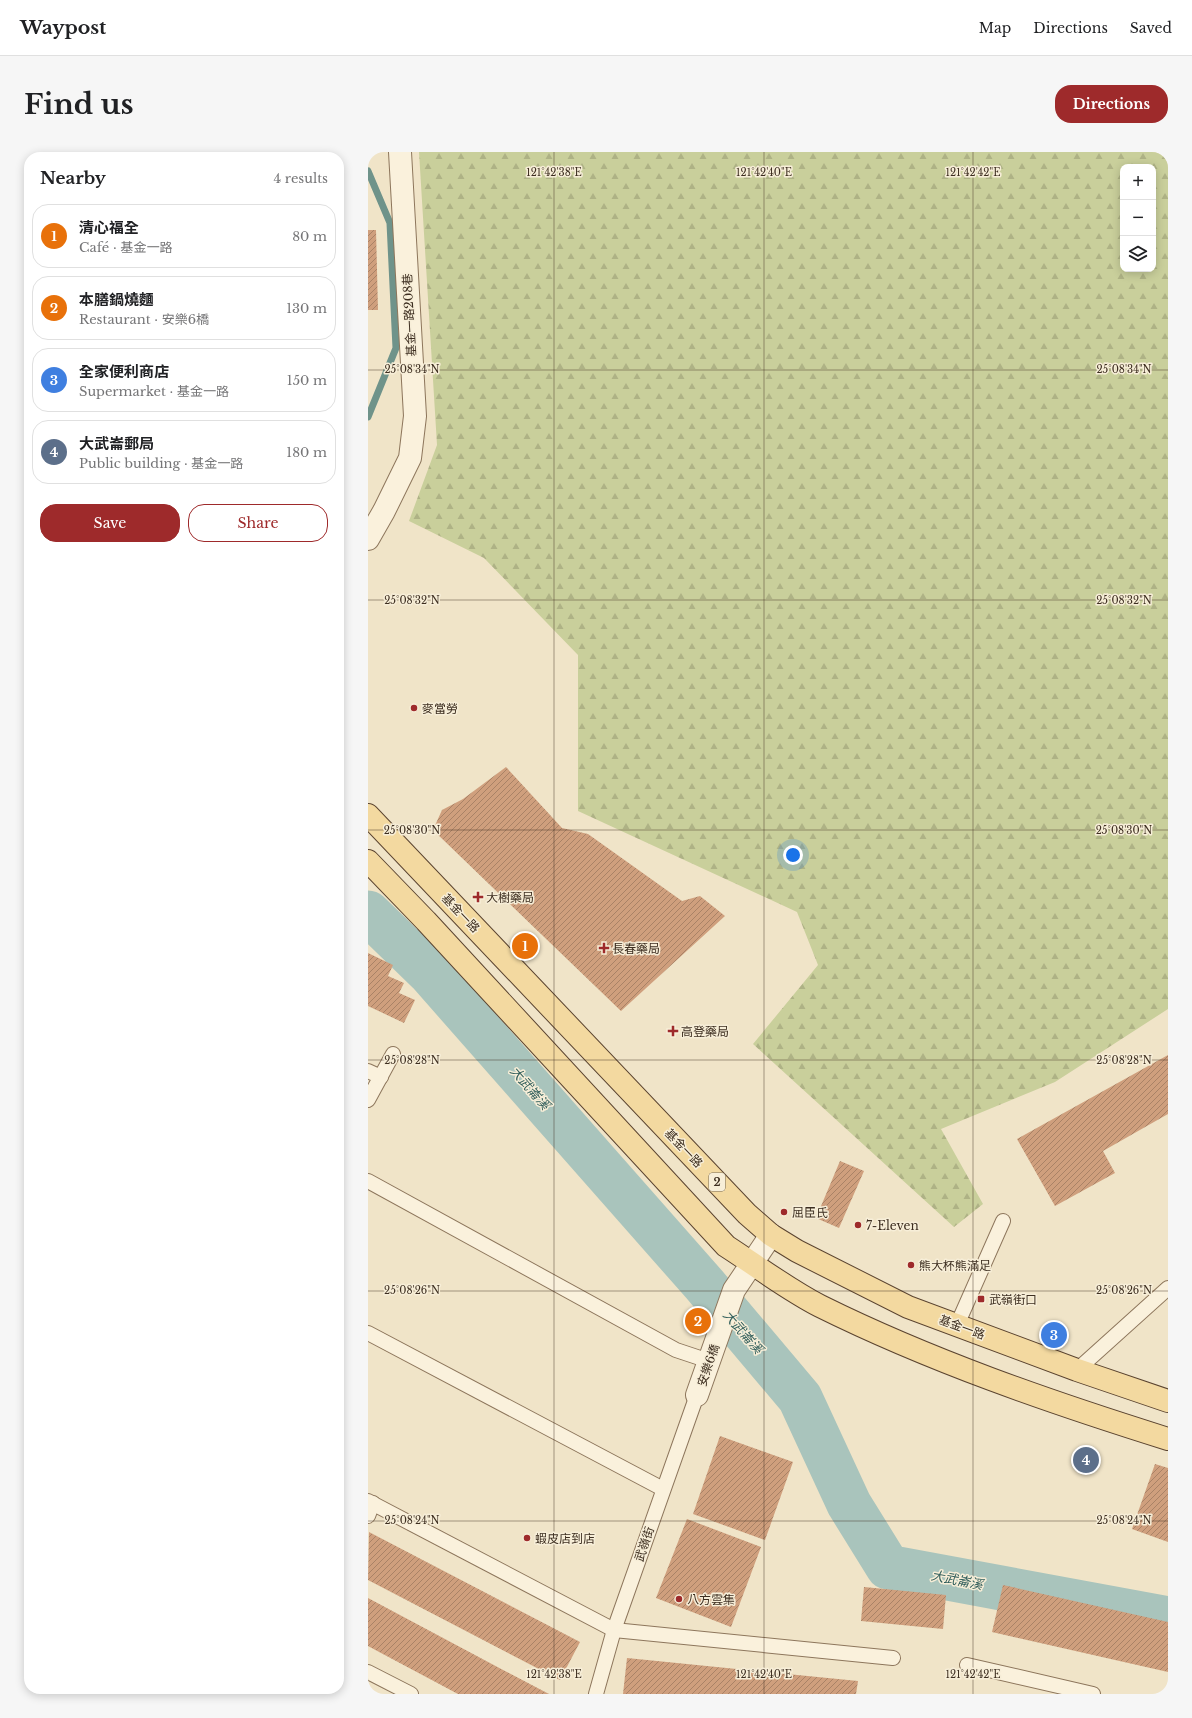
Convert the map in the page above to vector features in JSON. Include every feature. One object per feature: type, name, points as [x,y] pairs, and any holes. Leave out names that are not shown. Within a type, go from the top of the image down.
[{"type":"main road","name":"基金一路","points":[[368,815],[747,1214],[771,1235],[797,1251],[908,1307],[1077,1370],[1168,1401]]},
{"type":"main road","points":[[368,861],[426,921],[726,1246],[776,1280],[820,1305],[943,1361],[1106,1420],[1168,1439]]},
{"type":"street","name":"基金一路208巷","points":[[368,539],[384,512],[410,458],[414,436],[415,416],[400,152]]},
{"type":"street","points":[[752,1263],[771,1235]]},
{"type":"street","name":"安樂6橋","points":[[698,1395],[734,1290],[752,1263]]},
{"type":"lane","points":[[368,1100],[374,1074],[393,1054]]},
{"type":"lane","points":[[368,1181],[676,1350],[709,1361]]},
{"type":"lane","points":[[957,1325],[1003,1221]]},
{"type":"lane","points":[[1077,1370],[1168,1288]]},
{"type":"lane","points":[[368,1333],[663,1489]]},
{"type":"lane","name":"武嶺街","points":[[596,1694],[614,1630],[663,1489],[698,1395]]},
{"type":"lane","points":[[370,1507],[614,1630],[893,1658]]},
{"type":"lane","points":[[967,1665],[1093,1694]]},
{"type":"lane","points":[[368,1672],[411,1694]]},
{"type":"green space","points":[[419,152],[1168,152],[1168,1009],[1055,1082],[941,1129],[983,1204],[954,1227],[753,1044],[818,965],[797,912],[578,811],[578,655],[484,558],[409,521],[437,445]]},
{"type":"building","points":[[368,230],[376,230],[378,310],[368,310]]},
{"type":"building","points":[[506,767],[562,828],[588,834],[682,901],[700,896],[725,916],[621,1011],[433,830],[442,810],[463,799]]},
{"type":"building","points":[[368,953],[393,965],[388,976],[404,983],[399,993],[415,1000],[404,1023],[368,1006]]},
{"type":"building","points":[[1168,1055],[1168,1114],[1103,1151],[1115,1173],[1055,1206],[1017,1139]]},
{"type":"building","points":[[840,1161],[864,1171],[839,1228],[816,1218]]},
{"type":"building","points":[[720,1436],[793,1462],[765,1540],[693,1514]]},
{"type":"building","points":[[1155,1464],[1168,1468],[1168,1542],[1132,1529]]},
{"type":"building","points":[[687,1519],[761,1547],[731,1627],[656,1598]]},
{"type":"building","points":[[369,1532],[580,1642],[560,1680],[368,1580]]},
{"type":"building","points":[[1003,1585],[1168,1622],[1168,1672],[992,1632]]},
{"type":"building","points":[[864,1587],[946,1595],[943,1629],[861,1621]]},
{"type":"building","points":[[368,1598],[549,1694],[458,1694],[368,1646]]},
{"type":"building","points":[[627,1658],[858,1681],[856,1694],[623,1694]]},
{"type":"waterway","points":[[368,171],[390,223],[396,348],[368,417]]},
{"type":"waterway","name":"大武崙溪","points":[[368,913],[429,972],[703,1283],[800,1398],[849,1504],[888,1567],[1168,1619]]},
{"type":"place","name":"麥當勞","points":[[414,708]]},
{"type":"place","name":"大樹藥局","points":[[478,897]]},
{"type":"place","name":"清心福全","points":[[525,946]]},
{"type":"place","name":"長春藥局","points":[[604,948]]},
{"type":"place","name":"高登藥局","points":[[673,1031]]},
{"type":"place","name":"屈臣氏","points":[[784,1212]]},
{"type":"place","name":"7-Eleven","points":[[858,1225]]},
{"type":"place","name":"熊大杯熊滿足","points":[[911,1265]]},
{"type":"place","name":"武嶺街口","points":[[981,1299]]},
{"type":"place","name":"本膳鍋燒麵","points":[[698,1321]]},
{"type":"place","name":"全家便利商店","points":[[1054,1335]]},
{"type":"place","name":"大武崙郵局","points":[[1086,1460]]},
{"type":"place","name":"蝦皮店到店","points":[[527,1538]]},
{"type":"place","name":"八方雲集","points":[[679,1599]]}]
